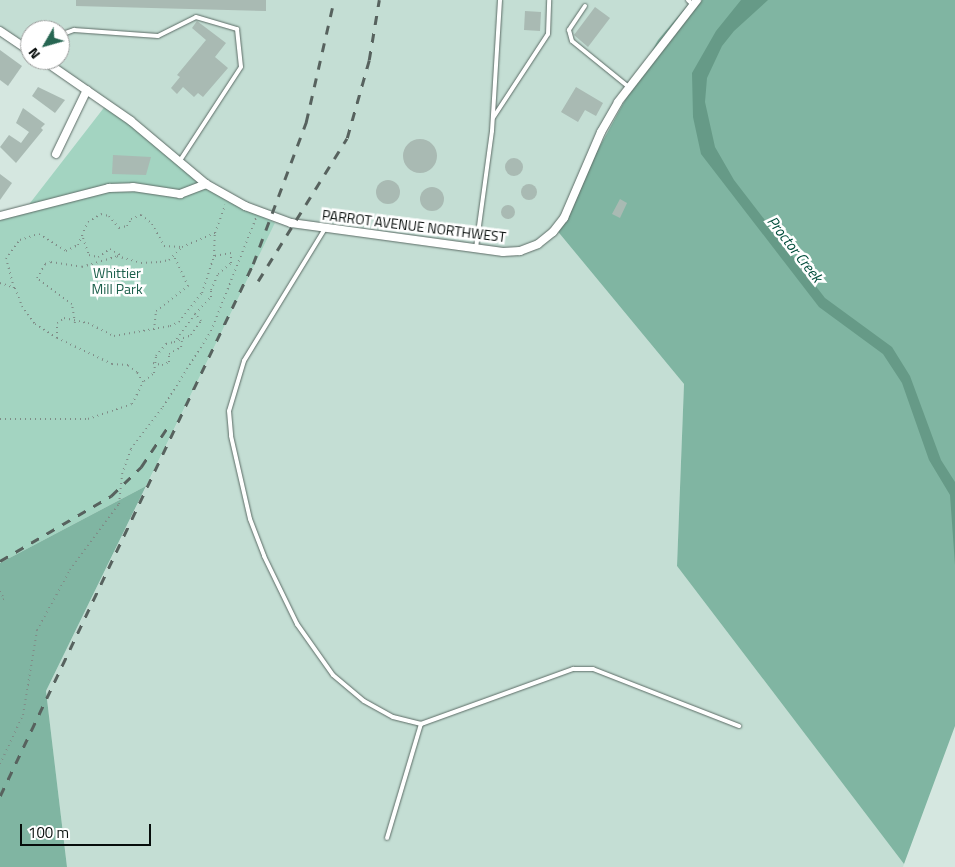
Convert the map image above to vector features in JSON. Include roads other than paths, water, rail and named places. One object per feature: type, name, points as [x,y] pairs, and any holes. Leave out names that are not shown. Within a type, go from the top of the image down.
[{"type":"street","name":"PARROT AVENUE NORTHWEST","points":[[58,70],[155,140],[206,184],[228,198],[291,224],[326,227],[476,248],[520,251],[538,244],[554,232],[564,218],[602,132],[630,88],[693,2]]},
{"type":"street","points":[[0,31],[20,44]]},
{"type":"street","points":[[56,154],[87,90]]},
{"type":"street","points":[[0,216],[109,188],[133,187],[180,194],[206,184]]},
{"type":"lane","points":[[476,248],[493,118],[500,0]]},
{"type":"lane","points":[[493,118],[548,34],[549,0]]},
{"type":"lane","points":[[585,6],[569,30],[572,41],[630,88]]},
{"type":"lane","points":[[70,31],[74,30],[158,36],[196,17],[238,29],[241,67],[191,147],[179,162]]},
{"type":"lane","points":[[326,227],[244,361],[229,411],[231,436],[250,519],[264,556],[309,644],[333,675],[364,701],[393,717],[421,724],[573,669],[593,669],[739,726]]},
{"type":"lane","points":[[387,838],[421,724]]},
{"type":"railway","points":[[0,796],[253,264],[306,122],[334,0]]},
{"type":"railway","points":[[258,281],[347,138],[369,60],[379,0]]},
{"type":"railway","points":[[0,561],[111,496],[141,467],[167,428]]},
{"type":"water label","name":"Proctor Creek","points":[[795,249]]},
{"type":"park label","name":"Whittier Mill Park","points":[[117,282]]}]
